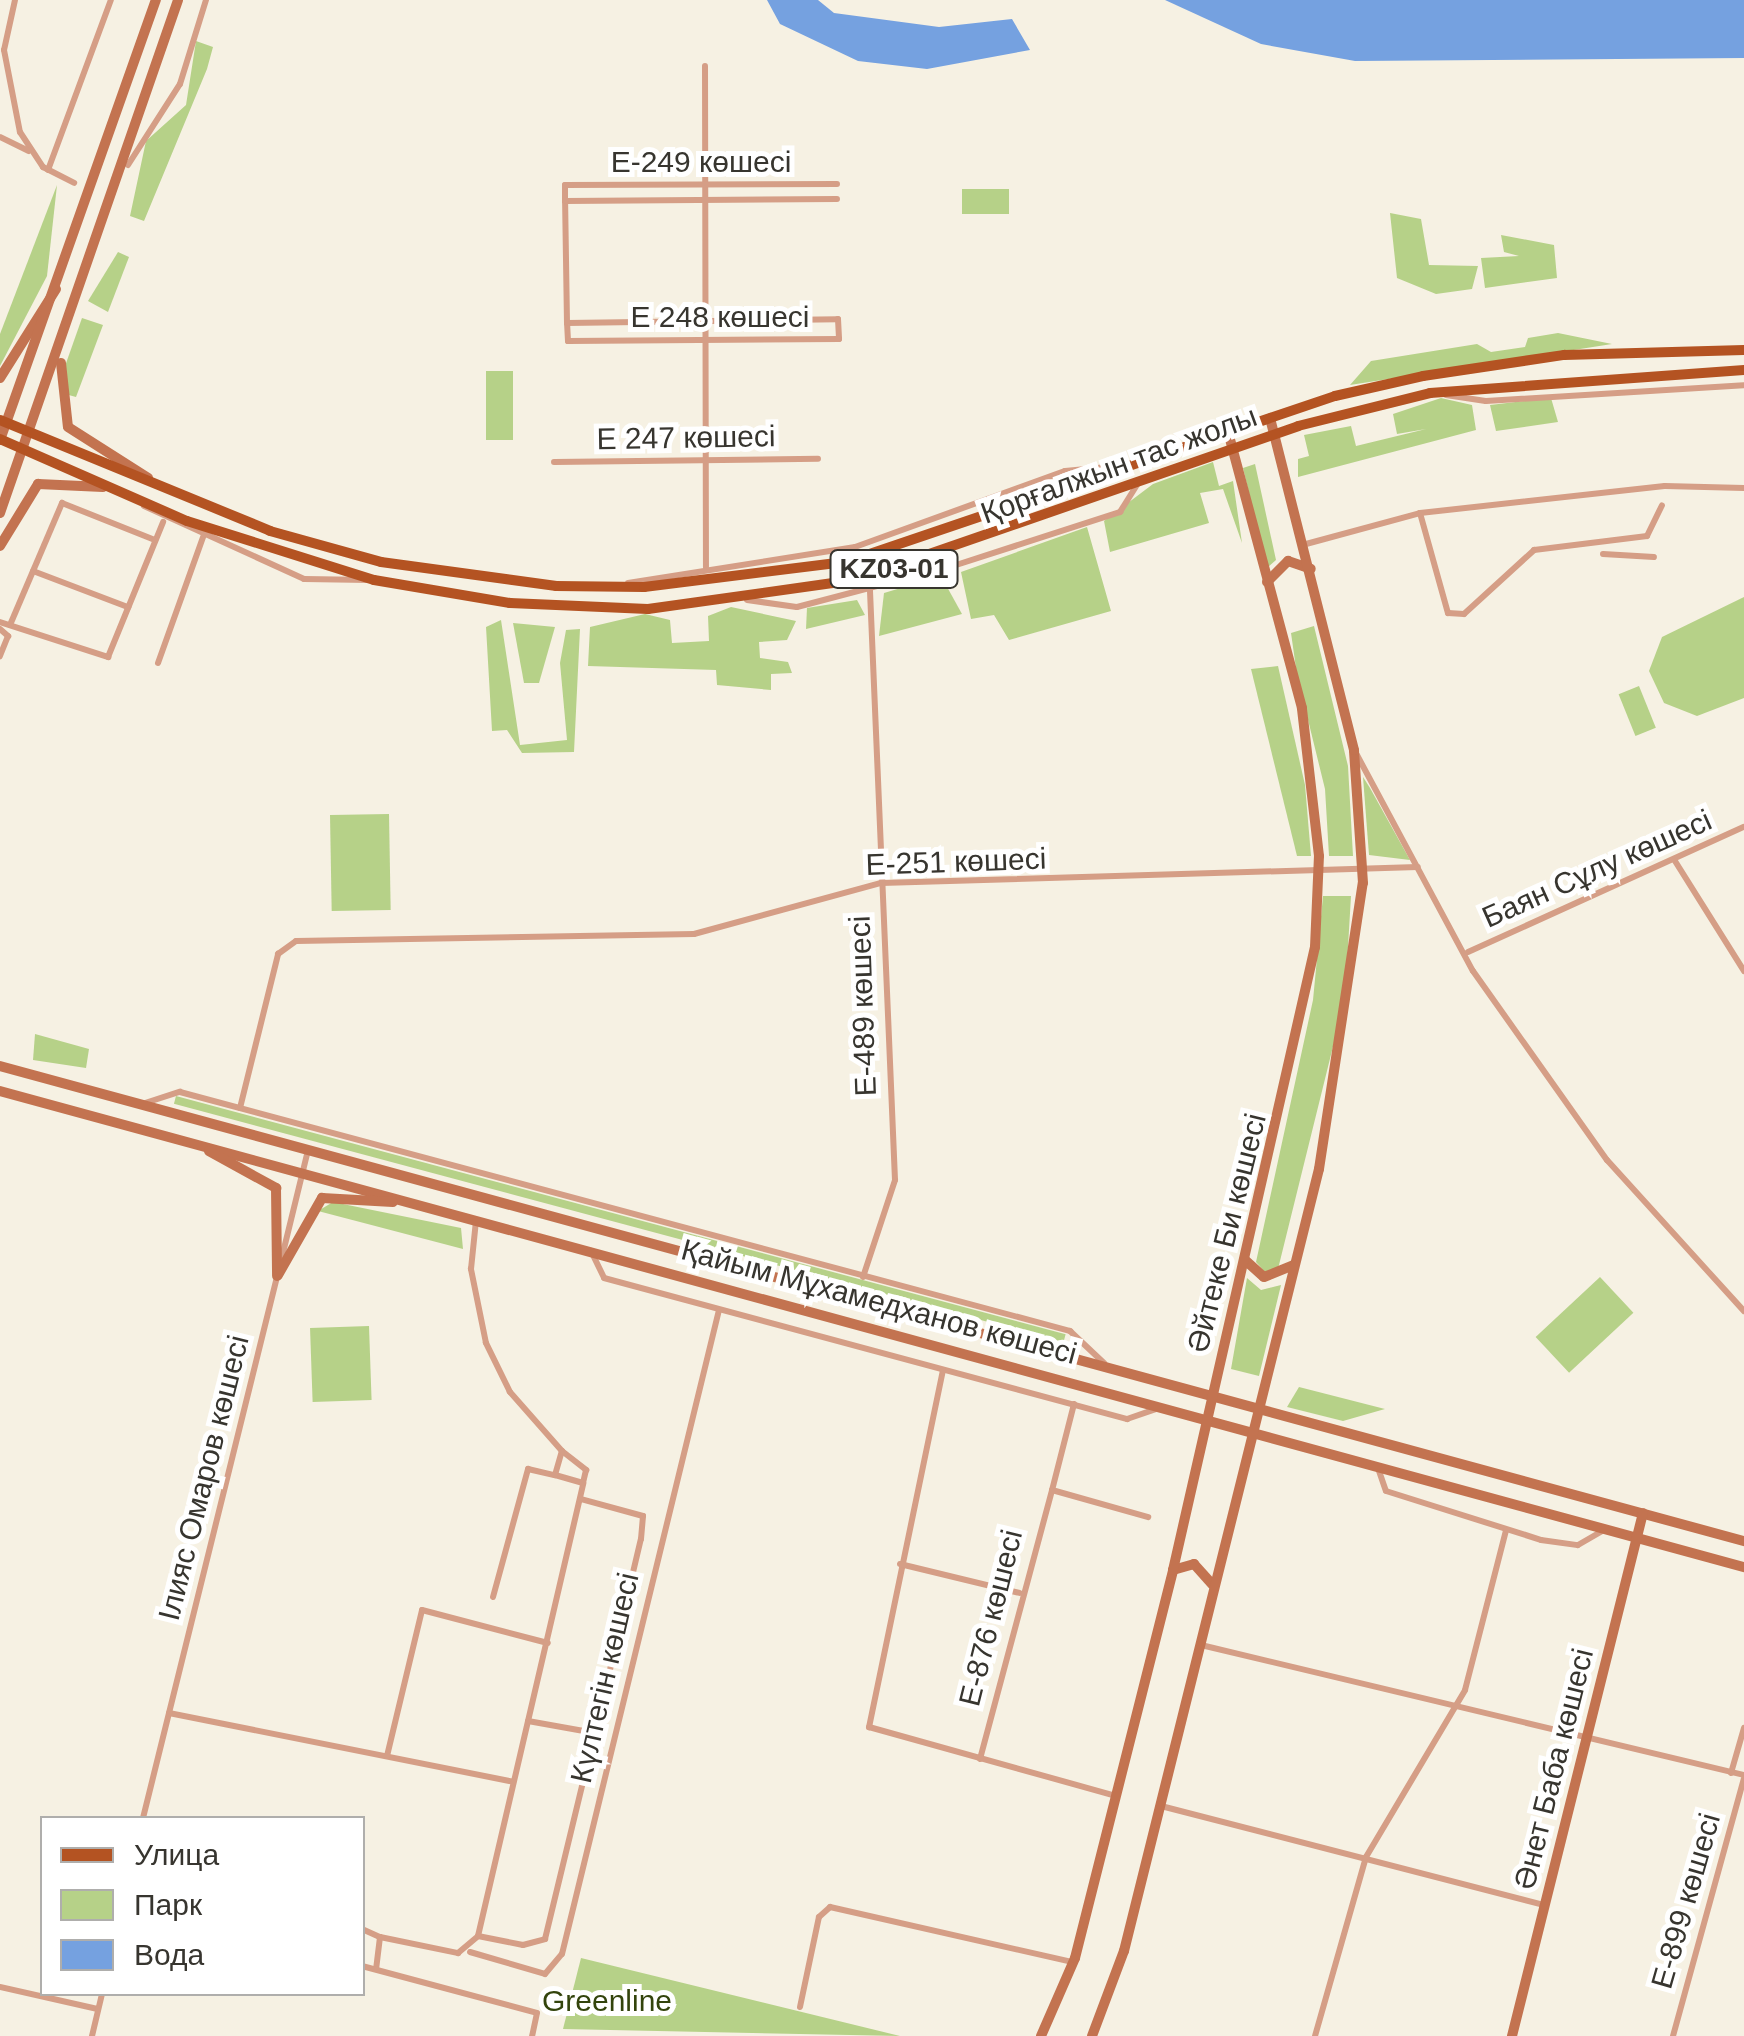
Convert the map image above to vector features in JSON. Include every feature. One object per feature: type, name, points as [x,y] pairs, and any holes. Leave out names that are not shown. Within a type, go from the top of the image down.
[{"type":"main road","points":[[0,439],[3,421],[63,280],[156,0]]},
{"type":"main road","points":[[0,513],[128,165],[178,0]]},
{"type":"main road","points":[[0,378],[26,323],[63,280]]},
{"type":"main road","points":[[67,336],[58,377],[68,427],[175,494]]},
{"type":"main road","name":"Қорғалжын тас жолы","points":[[3,421],[175,494],[381,562],[613,588],[846,562],[1270,418],[1493,364],[1744,350]]},
{"type":"main road","name":"Қорғалжын тас жолы","points":[[0,439],[202,526],[373,579],[562,607],[747,600],[964,549],[1233,448],[1430,392],[1744,370]]},
{"type":"main road","points":[[1092,2036],[1161,1806],[1331,1110],[1362,869],[1354,750],[1306,544],[1270,418]]},
{"type":"main road","name":"Әйтеке Би көшесі","points":[[1042,2036],[1073,1962],[1116,1796],[1300,1034],[1319,870],[1302,708],[1228,432]]},
{"type":"main road","points":[[0,546],[38,484],[124,490]]},
{"type":"main road","points":[[1267,582],[1288,561],[1311,569]]},
{"type":"main road","name":"Қайым Мұхамедханов көшесі","points":[[0,1064],[1744,1541]]},
{"type":"main road","name":"Қайым Мұхамедханов көшесі","points":[[0,1092],[1255,1428],[1744,1567]]},
{"type":"main road","points":[[195,1143],[276,1188],[277,1276]]},
{"type":"main road","points":[[277,1276],[322,1198],[411,1202]]},
{"type":"main road","points":[[1245,1260],[1269,1278],[1292,1265]]},
{"type":"main road","name":"Әнет Баба көшесі","points":[[1512,2036],[1643,1513]]},
{"type":"main road","points":[[1173,1570],[1194,1564],[1212,1585]]},
{"type":"street","points":[[15,0],[5,61],[30,152]]},
{"type":"street","points":[[48,170],[111,0]]},
{"type":"street","points":[[148,0],[152,15]]},
{"type":"street","points":[[128,165],[180,84],[206,0]]},
{"type":"street","points":[[705,66],[706,567]]},
{"type":"street","points":[[0,137],[30,152],[48,170],[74,183]]},
{"type":"street","name":"Е-249 көшесі","points":[[565,201],[564,185],[837,184]]},
{"type":"street","points":[[567,323],[565,201],[837,200]]},
{"type":"street","name":"Е 248 көшесі","points":[[838,319],[839,338],[568,341],[567,323],[838,319]]},
{"type":"street","points":[[1430,392],[1486,401],[1744,384]]},
{"type":"street","name":"Е 247 көшесі","points":[[554,462],[818,459]]},
{"type":"street","points":[[613,588],[706,567],[855,547],[1065,471],[1129,465]]},
{"type":"street","points":[[747,600],[797,607],[870,590],[1120,512],[1139,482]]},
{"type":"street","points":[[1306,544],[1420,513],[1665,486],[1744,488]]},
{"type":"street","points":[[124,490],[163,522],[304,578],[373,579]]},
{"type":"street","points":[[10,625],[62,503],[156,540]]},
{"type":"street","points":[[1420,513],[1448,613],[1464,614],[1534,550],[1648,536],[1662,505]]},
{"type":"street","points":[[0,626],[10,625],[108,657],[163,522]]},
{"type":"street","points":[[158,663],[203,536]]},
{"type":"street","points":[[1603,554],[1654,557]]},
{"type":"street","points":[[33,572],[128,607]]},
{"type":"street","name":"Е-489 көшесі","points":[[864,1277],[894,1180],[870,590]]},
{"type":"street","points":[[0,626],[8,636],[0,656]]},
{"type":"street","points":[[1354,750],[1468,952],[1608,1160],[1744,1311]]},
{"type":"street","name":"Баян Сұлу көшесі","points":[[1468,952],[1744,826]]},
{"type":"street","points":[[1675,860],[1744,971]]},
{"type":"street","name":"Е-251 көшесі","points":[[240,1108],[284,945],[602,940],[694,934],[881,883],[1418,867]]},
{"type":"street","points":[[141,1104],[180,1092],[1070,1331],[1104,1364]]},
{"type":"street","name":"Ілияс Омаров көшесі","points":[[144,1816],[308,1149]]},
{"type":"street","points":[[365,1930],[470,1952],[478,1936],[586,1470],[562,1450],[510,1392],[486,1342],[472,1269],[476,1220]]},
{"type":"street","points":[[591,1250],[604,1278],[718,1310],[1127,1419],[1167,1405]]},
{"type":"street","name":"Күлтегін көшесі","points":[[470,1952],[545,1974],[562,1954],[718,1310]]},
{"type":"street","points":[[943,1370],[869,1727],[1116,1796]]},
{"type":"street","name":"Е-876 көшесі","points":[[980,1759],[1020,1593],[1074,1404]]},
{"type":"street","points":[[555,1475],[562,1450]]},
{"type":"street","points":[[1379,1463],[1386,1491],[1506,1530],[1568,1546],[1607,1528]]},
{"type":"street","points":[[493,1597],[528,1469],[584,1482]]},
{"type":"street","points":[[1052,1490],[1148,1517]]},
{"type":"street","points":[[478,1936],[523,1945],[545,1939],[594,1733],[643,1516],[581,1499]]},
{"type":"street","points":[[1318,2034],[1366,1857],[1455,1703],[1506,1530]]},
{"type":"street","points":[[900,1564],[1020,1593]]},
{"type":"street","points":[[387,1756],[422,1610],[548,1642]]},
{"type":"street","name":"Е-899 көшесі","points":[[1201,1644],[1455,1703],[1744,1777],[1673,2036]]},
{"type":"street","points":[[170,1713],[513,1782]]},
{"type":"street","points":[[528,1721],[594,1733]]},
{"type":"street","points":[[1732,1773],[1744,1728]]},
{"type":"street","points":[[1161,1806],[1546,1905]]},
{"type":"street","points":[[800,2006],[819,1917],[830,1907],[1073,1962]]},
{"type":"street","points":[[376,1969],[380,1936]]},
{"type":"street","points":[[365,1967],[537,2014],[532,2036]]},
{"type":"street","points":[[0,1987],[40,1996]]},
{"type":"street","points":[[42,1996],[98,2008]]},
{"type":"street","points":[[92,2036],[101,1996]]},
{"type":"green space","points":[[196,41],[213,47],[207,69],[144,221],[130,216],[146,141],[186,105]]},
{"type":"green space","points":[[57,185],[47,276],[0,366],[0,334]]},
{"type":"green space","points":[[962,189],[1009,189],[1009,214],[962,214]]},
{"type":"green space","points":[[1390,213],[1421,219],[1429,265],[1478,266],[1472,289],[1436,294],[1397,278]]},
{"type":"green space","points":[[1501,235],[1554,245],[1557,278],[1485,288],[1481,258],[1519,256],[1504,252]]},
{"type":"green space","points":[[118,252],[129,257],[108,312],[88,301]]},
{"type":"green space","points":[[82,318],[103,325],[76,397],[65,394],[64,369]]},
{"type":"green space","points":[[1558,333],[1612,344],[1350,385],[1371,361],[1477,344],[1491,352],[1525,347],[1528,338]]},
{"type":"green space","points":[[486,371],[513,371],[513,440],[486,440]]},
{"type":"green space","points":[[1441,398],[1472,405],[1476,430],[1298,477],[1298,459],[1309,456],[1304,435],[1351,426],[1356,446],[1426,429],[1397,434],[1393,414]]},
{"type":"green space","points":[[1551,398],[1558,422],[1496,431],[1490,405]]},
{"type":"green space","points":[[1213,462],[1219,486],[1233,481],[1242,543],[1223,489],[1200,493],[1209,523],[1110,552],[1104,521],[1153,484]]},
{"type":"green space","points":[[1255,464],[1276,560],[1267,568],[1243,468]]},
{"type":"green space","points":[[1087,527],[1111,611],[1009,640],[994,615],[971,619],[961,572]]},
{"type":"green space","points":[[941,576],[962,614],[879,636],[884,593]]},
{"type":"green space","points":[[1744,597],[1744,698],[1697,716],[1664,703],[1649,671],[1662,637]]},
{"type":"green space","points":[[857,600],[865,615],[806,629],[807,608]]},
{"type":"green space","points":[[731,607],[796,621],[787,640],[759,642],[760,658],[788,662],[792,673],[771,674],[771,690],[717,685],[716,670],[588,666],[590,627],[645,614],[670,620],[672,643],[709,641],[708,616]]},
{"type":"green space","points":[[501,620],[520,745],[567,740],[560,663],[566,630],[580,629],[574,752],[522,753],[507,730],[492,731],[486,627]]},
{"type":"green space","points":[[513,623],[555,627],[539,683],[524,683]]},
{"type":"green space","points":[[1314,626],[1348,766],[1353,856],[1329,856],[1325,789],[1297,675],[1291,633]]},
{"type":"green space","points":[[1278,666],[1305,785],[1311,856],[1297,856],[1251,669]]},
{"type":"green space","points":[[1639,686],[1656,728],[1635,736],[1619,694]]},
{"type":"green space","points":[[1363,777],[1370,788],[1410,860],[1369,855]]},
{"type":"green space","points":[[389,814],[391,910],[332,911],[330,815]]},
{"type":"green space","points":[[1323,896],[1351,896],[1345,998],[1278,1269],[1265,1272],[1256,1262],[1313,1000]]},
{"type":"green space","points":[[35,1034],[89,1049],[86,1068],[33,1060]]},
{"type":"green space","points":[[176,1096],[1066,1334],[1064,1342],[174,1104]]},
{"type":"green space","points":[[333,1202],[461,1228],[463,1249],[318,1211]]},
{"type":"green space","points":[[1600,1277],[1633,1313],[1569,1373],[1536,1337]]},
{"type":"green space","points":[[1247,1278],[1261,1290],[1281,1285],[1259,1376],[1231,1369]]},
{"type":"green space","points":[[369,1326],[372,1400],[313,1402],[310,1328]]},
{"type":"green space","points":[[1299,1387],[1385,1409],[1343,1421],[1287,1407]]},
{"type":"green space","name":"Greenline","points":[[581,1958],[900,2036],[563,2029]]},
{"type":"water","points":[[767,0],[818,0],[834,13],[939,27],[1012,19],[1030,50],[927,69],[858,61],[780,24]]},
{"type":"water","points":[[1165,0],[1744,0],[1744,58],[1355,61],[1261,44]]}]
